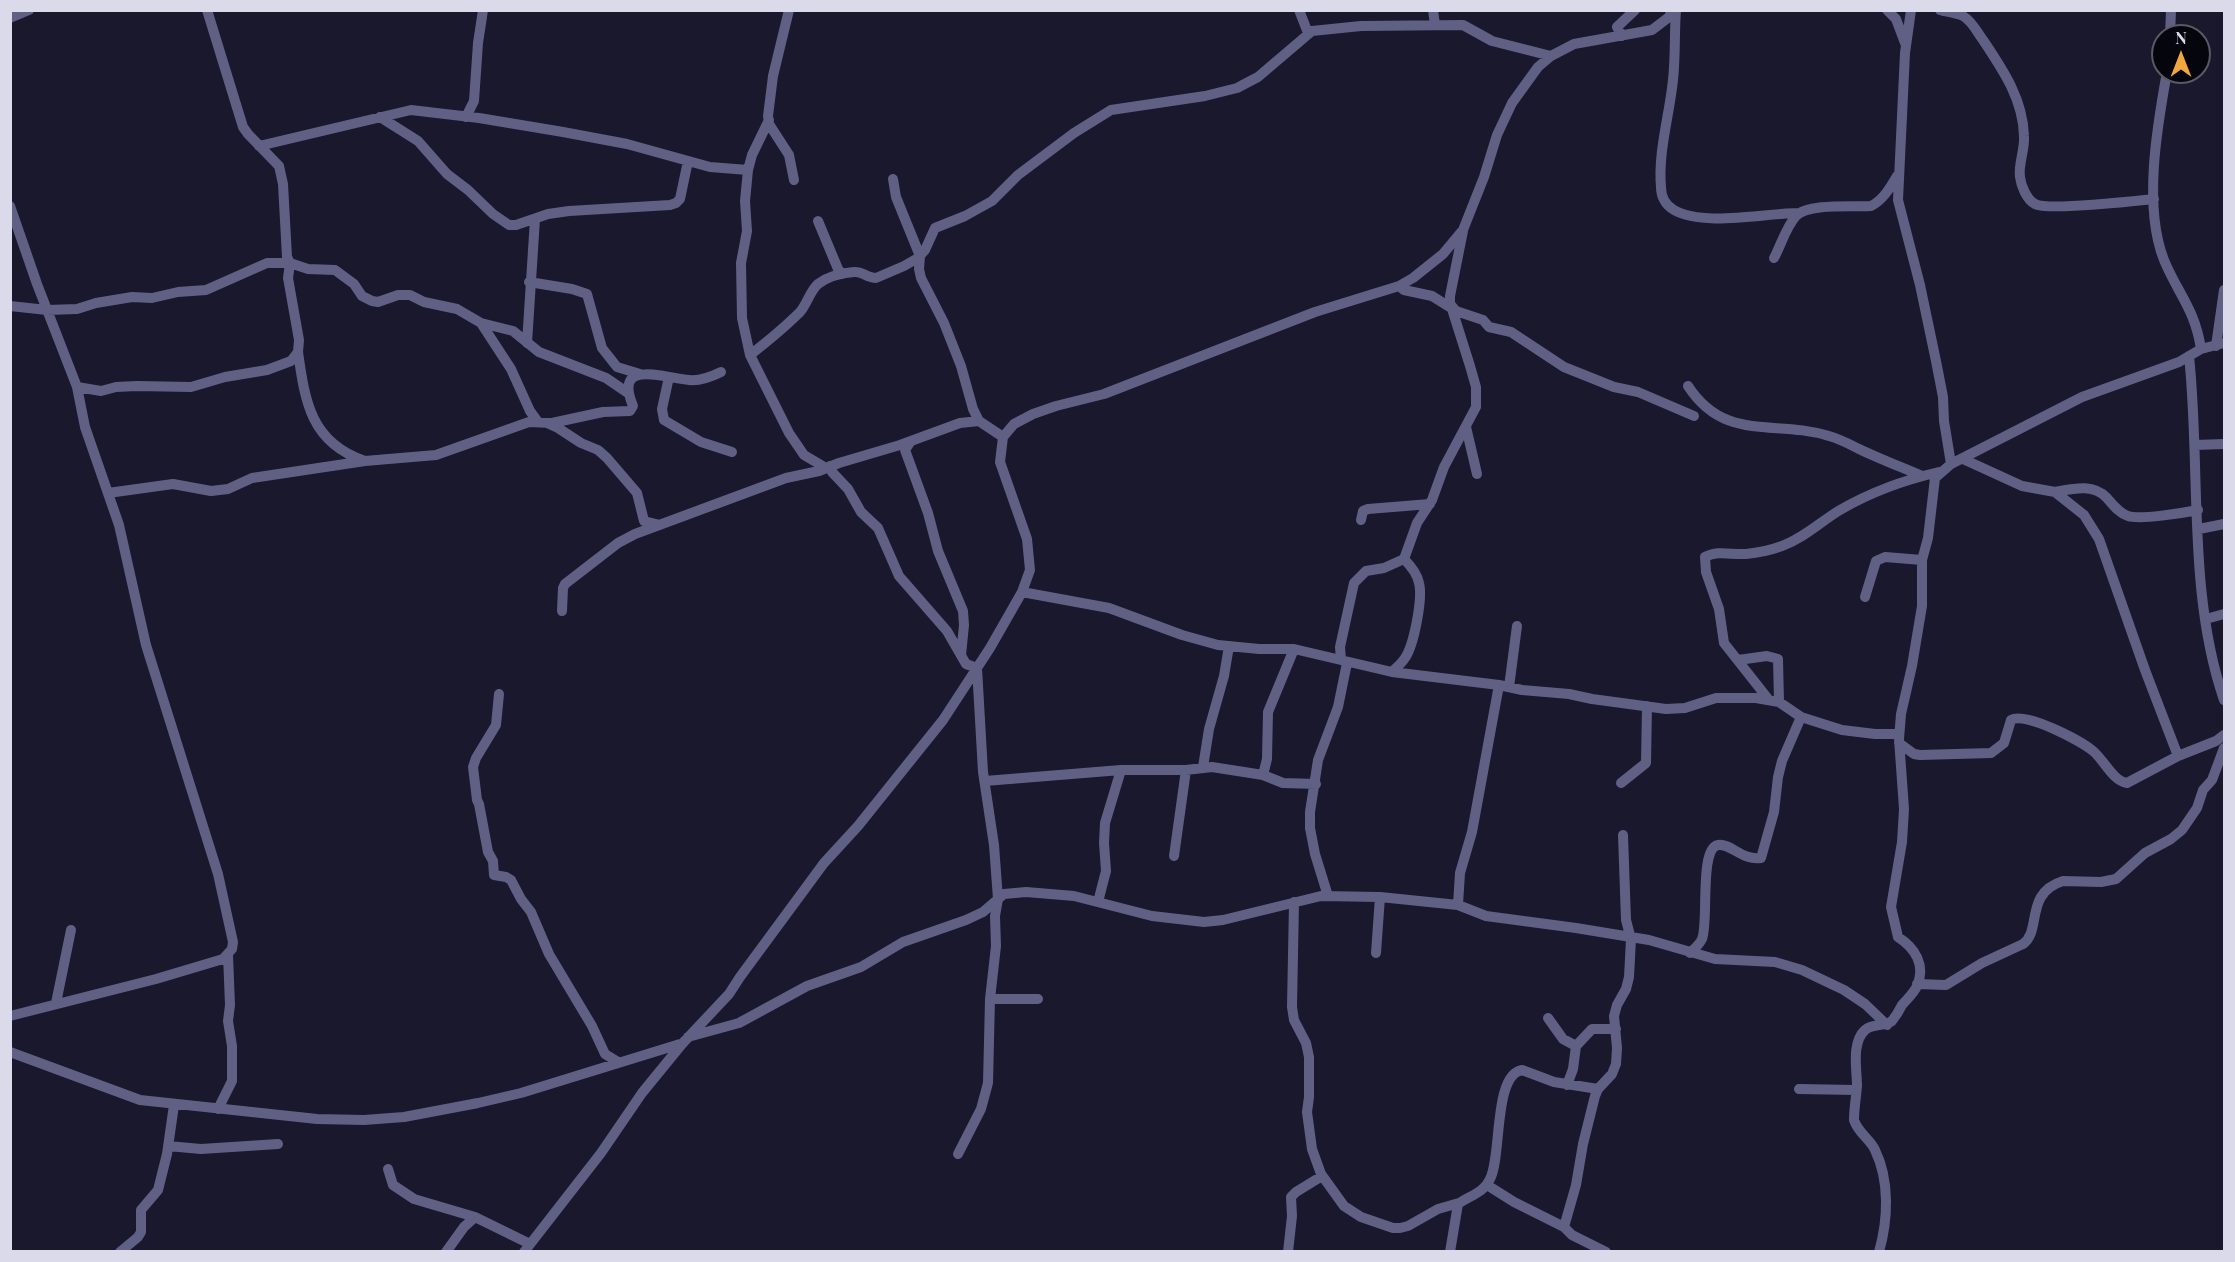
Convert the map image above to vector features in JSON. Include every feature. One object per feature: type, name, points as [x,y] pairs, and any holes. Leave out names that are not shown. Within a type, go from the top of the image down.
[{"type":"street","points":[[10,18],[29,10]]},
{"type":"street","points":[[207,10],[243,127],[273,158],[281,173],[286,254],[290,263],[288,278],[298,329],[298,352],[308,408],[316,424],[335,447],[349,456],[365,461]]},
{"type":"street","points":[[466,117],[474,101],[483,10]]},
{"type":"street","points":[[789,10],[772,76],[768,108],[769,120],[775,135],[789,155],[794,180]]},
{"type":"street","points":[[1299,10],[1308,33]]},
{"type":"street","points":[[1432,10],[1435,25]]},
{"type":"street","points":[[1622,36],[1617,27],[1635,10]]},
{"type":"street","points":[[1328,896],[1315,854],[1310,823],[1318,760],[1338,707],[1344,661],[1340,647],[1354,583],[1366,572],[1404,559],[1417,523],[1430,504],[1444,467],[1476,407],[1476,387],[1454,310],[1450,304],[1450,296],[1463,230],[1484,177],[1497,135],[1512,103],[1527,80],[1551,56],[1574,44],[1652,30],[1669,17],[1674,10]]},
{"type":"street","points":[[1674,10],[1675,65],[1660,178],[1664,200],[1674,210],[1701,218],[1719,219],[1870,206],[1886,194],[1898,173]]},
{"type":"street","points":[[1887,10],[1896,19],[1906,46]]},
{"type":"street","points":[[1911,10],[1906,46],[1898,200],[1915,264],[1936,361],[1951,464]]},
{"type":"street","points":[[1940,10],[1963,16],[1972,23],[2005,73],[2020,108],[2024,135],[2020,177],[2031,202],[2037,206],[2073,206],[2154,198]]},
{"type":"street","points":[[1003,437],[979,422],[944,323],[921,278],[920,256],[935,228],[992,201],[1012,179],[1085,125],[1111,110],[1205,96],[1237,87],[1258,76],[1308,33],[1361,26],[1467,26],[1492,41],[1551,56]]},
{"type":"street","points":[[2165,84],[2154,168],[2158,239],[2164,260],[2196,323],[2201,349]]},
{"type":"street","points":[[259,146],[411,110],[479,118],[627,144],[710,167],[748,170]]},
{"type":"street","points":[[380,117],[418,141],[447,174],[509,225],[548,214],[569,211],[676,203],[680,199],[688,161]]},
{"type":"street","points":[[769,120],[752,155],[745,201],[747,231],[741,263],[740,290],[742,318],[750,355],[766,391],[797,447],[804,455],[828,467],[848,489],[861,512],[878,528],[899,576],[947,631],[966,664],[976,668]]},
{"type":"street","points":[[892,179],[896,197],[920,256]]},
{"type":"street","points":[[10,206],[77,387],[85,427],[119,525],[146,645],[218,874],[233,934],[232,949],[223,959],[156,979],[10,1016]]},
{"type":"street","points":[[1774,258],[1800,213]]},
{"type":"street","points":[[526,343],[529,328],[529,282],[535,219]]},
{"type":"street","points":[[818,221],[842,274]]},
{"type":"street","points":[[388,1169],[390,1180],[400,1191],[434,1206],[475,1217],[527,1248],[601,1153],[642,1093],[685,1040],[729,994],[824,863],[858,826],[943,720],[990,648],[1022,592],[1030,570],[1027,539],[1000,462],[1003,437],[1014,424],[1056,406],[1104,394],[1315,312],[1399,286],[1443,255],[1463,230]]},
{"type":"street","points":[[750,355],[777,335],[799,312],[816,286],[842,274],[858,272],[870,278],[876,278],[911,263],[920,256]]},
{"type":"street","points":[[10,306],[47,310],[77,309],[96,303],[132,297],[152,298],[178,292],[206,290],[267,263],[290,263],[308,269],[337,271],[354,284],[362,296],[372,301],[378,302],[398,295],[410,295],[424,302],[457,309],[481,323],[513,331],[539,351],[566,364],[606,378],[628,393],[633,405],[632,409],[626,412],[603,412],[574,420],[529,422],[436,455],[365,461],[252,478],[228,489],[211,491],[173,484],[108,493]]},
{"type":"street","points":[[529,282],[572,289],[586,294],[602,348],[617,367],[635,376]]},
{"type":"street","points":[[1399,286],[1404,290],[1432,296],[1454,310],[1483,320],[1489,327],[1511,332],[1564,367],[1614,387],[1638,392],[1694,417]]},
{"type":"street","points":[[2224,290],[2220,344],[2201,349],[2167,367],[2082,397],[1939,472],[1886,488],[1864,498],[1803,536],[1780,547],[1746,554],[1717,553],[1705,557],[1706,572],[1719,609],[1724,644],[1774,701],[1801,717],[1842,730],[1875,735],[1894,734],[1914,754],[1920,755],[1986,754],[1995,751],[2004,743],[2011,720],[2021,717],[2037,721],[2083,744],[2093,751],[2122,782],[2127,783],[2178,756],[2216,741],[2224,735]]},
{"type":"street","points":[[481,323],[511,369],[530,411],[542,423],[558,428],[580,443],[598,450],[637,493],[644,521],[661,525]]},
{"type":"street","points":[[77,387],[101,391],[116,387],[169,385],[191,387],[225,377],[275,368],[291,361],[298,352]]},
{"type":"street","points":[[2189,356],[2194,409],[2199,550],[2206,619],[2212,660],[2224,700]]},
{"type":"street","points":[[606,378],[635,376],[700,380],[721,372]]},
{"type":"street","points":[[628,393],[635,376]]},
{"type":"street","points":[[669,377],[662,409],[664,420],[701,442],[732,452]]},
{"type":"street","points":[[1688,386],[1699,403],[1727,420],[1759,428],[1805,430],[1831,436],[1922,476]]},
{"type":"street","points":[[562,611],[563,588],[577,574],[618,543],[635,534],[780,480],[808,474],[960,423],[979,422]]},
{"type":"street","points":[[1466,427],[1477,474]]},
{"type":"street","points":[[911,441],[905,450],[909,465],[928,513],[938,550],[963,611],[961,655]]},
{"type":"street","points":[[2195,445],[2224,444]]},
{"type":"street","points":[[1963,459],[2022,486],[2055,492],[2078,488],[2093,489],[2104,495],[2123,513],[2135,517],[2198,510]]},
{"type":"street","points":[[1879,1251],[1885,1232],[1884,1189],[1876,1152],[1857,1128],[1854,1120],[1856,1058],[1861,1038],[1866,1030],[1887,1025],[1897,1016],[1917,984],[1920,967],[1909,945],[1898,937],[1891,907],[1904,809],[1899,740],[1901,714],[1922,606],[1922,560],[1928,538],[1935,478],[1939,472]]},
{"type":"street","points":[[2055,492],[2084,515],[2099,539],[2178,756]]},
{"type":"street","points":[[1360,520],[1363,511],[1368,508],[1430,504]]},
{"type":"street","points":[[2199,529],[2224,524]]},
{"type":"street","points":[[1865,597],[1874,563],[1878,560],[1885,557],[1922,560]]},
{"type":"street","points":[[1392,672],[1406,657],[1416,623],[1419,599],[1420,584],[1414,569],[1404,559]]},
{"type":"street","points":[[1022,592],[1109,608],[1182,635],[1229,646],[1294,649],[1392,672],[1681,709],[1716,698],[1756,698],[1774,701]]},
{"type":"street","points":[[2206,619],[2224,614]]},
{"type":"street","points":[[1458,905],[1460,873],[1472,831],[1517,626]]},
{"type":"street","points":[[1203,767],[1209,729],[1224,676],[1229,646]]},
{"type":"street","points":[[1263,775],[1267,759],[1268,712],[1294,649]]},
{"type":"street","points":[[1738,660],[1767,656],[1778,659],[1774,701]]},
{"type":"street","points":[[958,1154],[981,1109],[988,1083],[990,999],[996,946],[994,916],[998,899],[994,845],[985,782],[976,668]]},
{"type":"street","points":[[499,694],[496,725],[473,767],[477,800],[488,852],[493,861],[494,875],[511,880],[531,912],[549,954],[592,1026],[605,1054],[618,1062]]},
{"type":"street","points":[[1621,783],[1646,763],[1647,706]]},
{"type":"street","points":[[1690,953],[1702,939],[1706,915],[1708,859],[1713,848],[1717,845],[1723,846],[1753,859],[1763,856],[1765,840],[1774,812],[1782,761],[1801,717]]},
{"type":"street","points":[[1917,984],[1946,984],[1982,963],[2023,945],[2032,935],[2037,903],[2057,883],[2063,881],[2101,882],[2116,879],[2145,853],[2171,840],[2182,830],[2196,808],[2203,790],[2212,780],[2224,748]]},
{"type":"street","points":[[985,782],[1121,770],[1186,770],[1203,767],[1263,775],[1282,783],[1316,784]]},
{"type":"street","points":[[1098,902],[1106,871],[1105,823],[1121,770]]},
{"type":"street","points":[[1174,856],[1186,770]]},
{"type":"street","points":[[1564,1227],[1576,1185],[1586,1130],[1598,1089],[1612,1074],[1616,1064],[1614,1016],[1629,977],[1630,939],[1626,920],[1623,835]]},
{"type":"street","points":[[10,1052],[127,1096],[174,1105],[317,1119],[404,1118],[521,1092],[739,1023],[807,986],[861,967],[903,942],[983,912],[1004,894],[1042,892],[1074,896],[1152,916],[1204,922],[1223,920],[1328,896],[1380,897],[1458,905],[1486,916],[1662,943],[1715,959],[1774,962],[1802,970],[1844,990],[1865,1004],[1887,1025]]},
{"type":"street","points":[[1376,953],[1380,897]]},
{"type":"street","points":[[1294,902],[1293,1014],[1298,1030],[1306,1043],[1309,1058],[1308,1132],[1322,1176],[1351,1212],[1393,1228],[1405,1228],[1438,1209],[1459,1203],[1480,1193],[1487,1185],[1494,1168],[1501,1108],[1511,1076],[1517,1071],[1522,1070],[1567,1084],[1598,1089]]},
{"type":"street","points":[[56,1003],[71,930]]},
{"type":"street","points":[[218,1109],[232,1081],[232,1047],[228,1021],[230,1005],[228,955]]},
{"type":"street","points":[[990,999],[1038,999]]},
{"type":"street","points":[[1548,1018],[1563,1039],[1576,1046]]},
{"type":"street","points":[[1567,1084],[1573,1069],[1576,1046],[1592,1029],[1616,1029]]},
{"type":"street","points":[[1799,1089],[1856,1090]]},
{"type":"street","points":[[120,1251],[134,1241],[141,1232],[141,1210],[158,1190],[174,1105]]},
{"type":"street","points":[[168,1146],[201,1149],[278,1144]]},
{"type":"street","points":[[1288,1251],[1288,1233],[1292,1216],[1291,1197],[1322,1176]]},
{"type":"street","points":[[1487,1185],[1564,1227],[1572,1235],[1606,1251]]},
{"type":"street","points":[[1450,1251],[1455,1211],[1459,1203]]},
{"type":"street","points":[[446,1251],[464,1227],[475,1217]]}]
